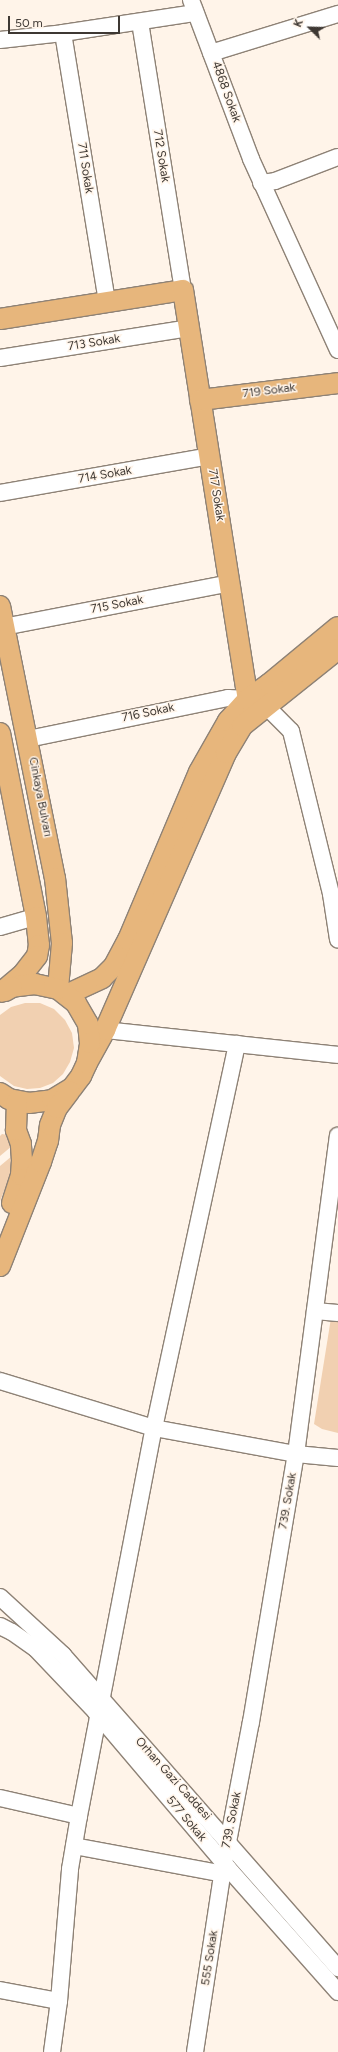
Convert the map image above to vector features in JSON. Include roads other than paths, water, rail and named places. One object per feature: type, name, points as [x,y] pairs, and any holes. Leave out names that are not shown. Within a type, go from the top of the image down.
[{"type":"main road","points":[[0,319],[183,290]]},
{"type":"main road","name":"717 Sokak","points":[[183,290],[248,699]]},
{"type":"main road","name":"719 Sokak","points":[[200,400],[338,383]]},
{"type":"main road","name":"Cinkaya Bulvarı","points":[[0,606],[55,878],[62,943],[62,992]]},
{"type":"main road","points":[[62,992],[102,978],[114,966],[128,940],[200,772],[220,733],[248,699],[269,684],[338,627]]},
{"type":"main road","points":[[0,1266],[42,1162],[48,1141],[50,1125],[57,1108],[81,1076],[105,1030],[226,753],[242,726],[338,649]]},
{"type":"main road","points":[[1,738],[5,785],[36,917],[39,945],[37,956],[22,975],[1,993]]},
{"type":"main road","points":[[1,993],[12,987],[35,984],[62,992],[76,1004],[88,1024],[90,1043],[87,1063]]},
{"type":"main road","points":[[9,1098],[29,1103],[52,1100],[72,1088]]},
{"type":"main road","points":[[0,1123],[4,1118],[9,1098]]},
{"type":"main road","points":[[0,1230],[17,1190],[21,1175],[21,1144],[16,1120],[9,1098]]},
{"type":"street","points":[[0,40],[140,22],[193,6]]},
{"type":"street","name":"4868 Sokak","points":[[193,6],[251,159],[338,350]]},
{"type":"street","points":[[211,53],[338,14]]},
{"type":"street","name":"712 Sokak","points":[[140,22],[183,290]]},
{"type":"street","name":"711 Sokak","points":[[63,33],[107,302]]},
{"type":"street","points":[[262,183],[275,181],[338,157]]},
{"type":"street","name":"713 Sokak","points":[[0,358],[189,328]]},
{"type":"street","name":"714 Sokak","points":[[0,493],[209,456]]},
{"type":"street","name":"715 Sokak","points":[[4,627],[230,583]]},
{"type":"street","name":"716 Sokak","points":[[28,739],[228,698],[248,699],[267,707]]},
{"type":"street","points":[[267,707],[291,731],[335,892],[338,939]]},
{"type":"street","points":[[0,927],[36,917]]},
{"type":"street","points":[[105,1030],[338,1055]]},
{"type":"street","points":[[52,2052],[59,2002],[70,1869],[79,1816],[154,1428],[237,1044]]},
{"type":"street","name":"739. Sokak","points":[[223,1868],[251,1722],[296,1454],[338,1136]]},
{"type":"street","points":[[314,1311],[338,1313]]},
{"type":"street","points":[[0,1381],[154,1428],[296,1454],[338,1458]]},
{"type":"street","name":"Orhan Gazi Caddesi","points":[[0,1597],[63,1655],[100,1707],[228,1842],[338,1968]]},
{"type":"street","points":[[0,1609],[29,1625]]},
{"type":"street","name":"577 Sokak","points":[[0,1626],[17,1635],[36,1649],[67,1681],[100,1707],[223,1868],[338,1992]]},
{"type":"street","points":[[0,1798],[79,1816]]},
{"type":"street","points":[[74,1846],[223,1868]]},
{"type":"street","name":"555 Sokak","points":[[195,2052],[223,1868]]},
{"type":"street","points":[[0,1990],[59,2002]]}]
